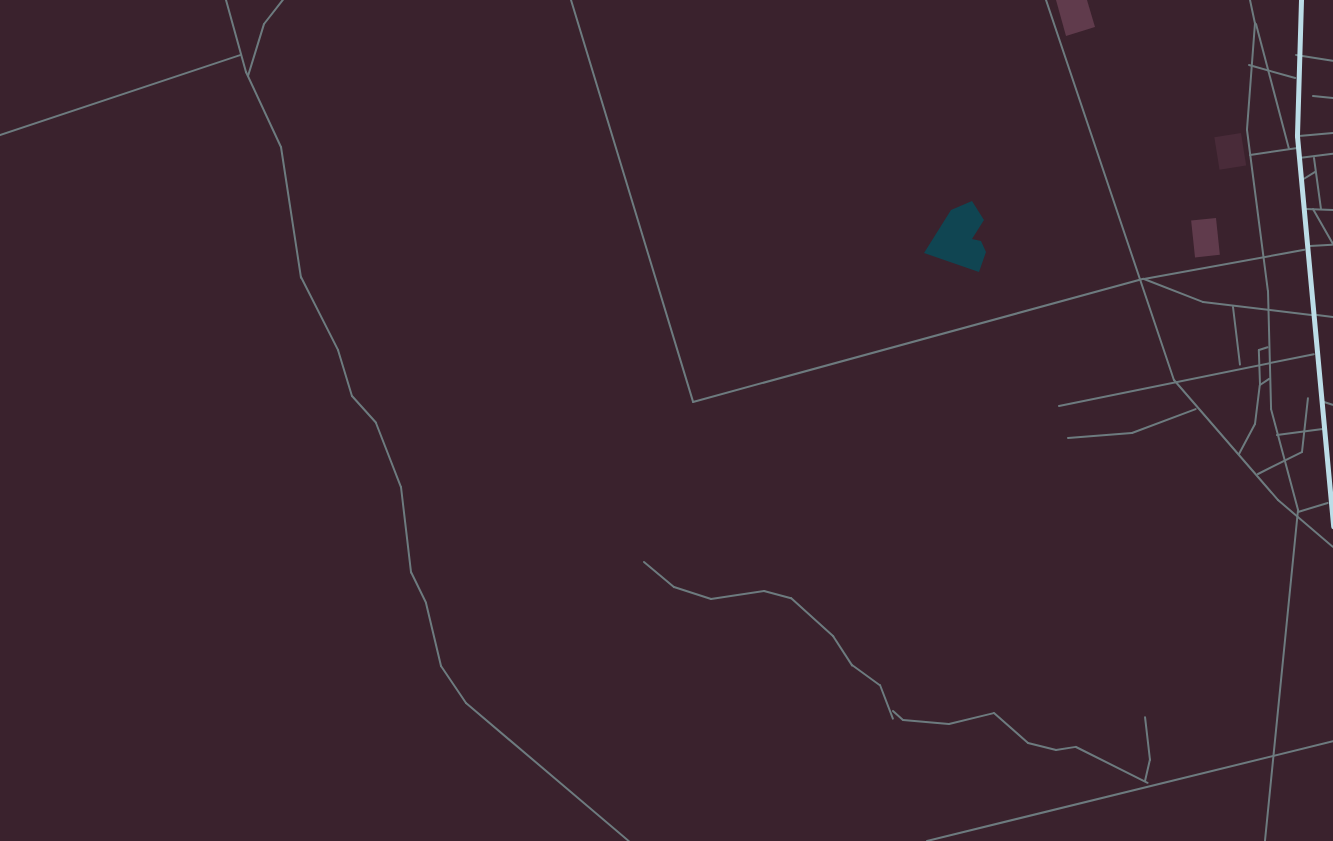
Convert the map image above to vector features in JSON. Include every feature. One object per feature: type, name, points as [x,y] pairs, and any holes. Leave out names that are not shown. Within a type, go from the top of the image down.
[{"type":"highway","points":[[1301,0],[1295,78],[1297,136],[1321,400],[1330,460],[1333,526]]},
{"type":"street","points":[[226,0],[248,77],[281,147],[302,277],[338,350],[352,396],[376,424],[396,473],[411,572],[426,603],[441,666],[466,703],[629,841]]},
{"type":"street","points":[[248,77],[264,24],[283,0]]},
{"type":"street","points":[[571,0],[693,402],[1144,279],[1262,253],[1333,244],[1313,209]]},
{"type":"street","points":[[1046,0],[1139,281],[1178,384],[1296,517],[1333,547]]},
{"type":"street","points":[[1250,0],[1289,149]]},
{"type":"street","points":[[1255,23],[1248,65],[1249,155],[1269,313],[1269,361],[1276,435],[1297,513],[1265,841]]},
{"type":"street","points":[[0,135],[241,55]]},
{"type":"street","points":[[1296,55],[1333,61]]},
{"type":"street","points":[[1248,65],[1272,76],[1295,78]]},
{"type":"street","points":[[1313,96],[1333,98]]},
{"type":"street","points":[[1297,136],[1333,133]]},
{"type":"street","points":[[1249,155],[1298,148]]},
{"type":"street","points":[[1299,158],[1333,154]]},
{"type":"street","points":[[1314,158],[1321,209]]},
{"type":"street","points":[[1301,181],[1316,172]]},
{"type":"street","points":[[1303,209],[1333,210]]},
{"type":"street","points":[[1144,279],[1203,302],[1269,313],[1333,317]]},
{"type":"street","points":[[1233,306],[1241,366]]},
{"type":"street","points":[[1239,455],[1255,424],[1260,385],[1259,350],[1269,347]]},
{"type":"street","points":[[1059,406],[1083,396],[1178,384],[1241,366],[1317,354]]},
{"type":"street","points":[[1260,385],[1271,378]]},
{"type":"street","points":[[1258,474],[1301,452],[1307,398]]},
{"type":"street","points":[[1321,400],[1333,405]]},
{"type":"street","points":[[1068,438],[1132,433],[1197,408]]},
{"type":"street","points":[[1276,435],[1324,428]]},
{"type":"street","points":[[1297,513],[1332,503]]},
{"type":"street","points":[[644,562],[674,587],[711,599],[764,592],[791,598],[831,634],[852,665],[880,685],[892,710],[893,719]]},
{"type":"street","points":[[892,710],[902,720],[949,724],[994,713],[1028,743],[1056,750],[1076,747],[1147,783]]},
{"type":"street","points":[[1145,717],[1150,760],[1147,783]]},
{"type":"street","points":[[927,841],[1147,783],[1333,741]]},
{"type":"shaded area","points":[[1056,0],[1087,0],[1095,27],[1066,36]]},
{"type":"shaded area","points":[[1241,133],[1246,166],[1219,170],[1214,137]]},
{"type":"shaded area","points":[[1216,218],[1220,255],[1195,257],[1191,221]]},
{"type":"water","points":[[972,201],[984,220],[972,239],[981,241],[986,252],[979,272],[924,253],[951,210]]}]
